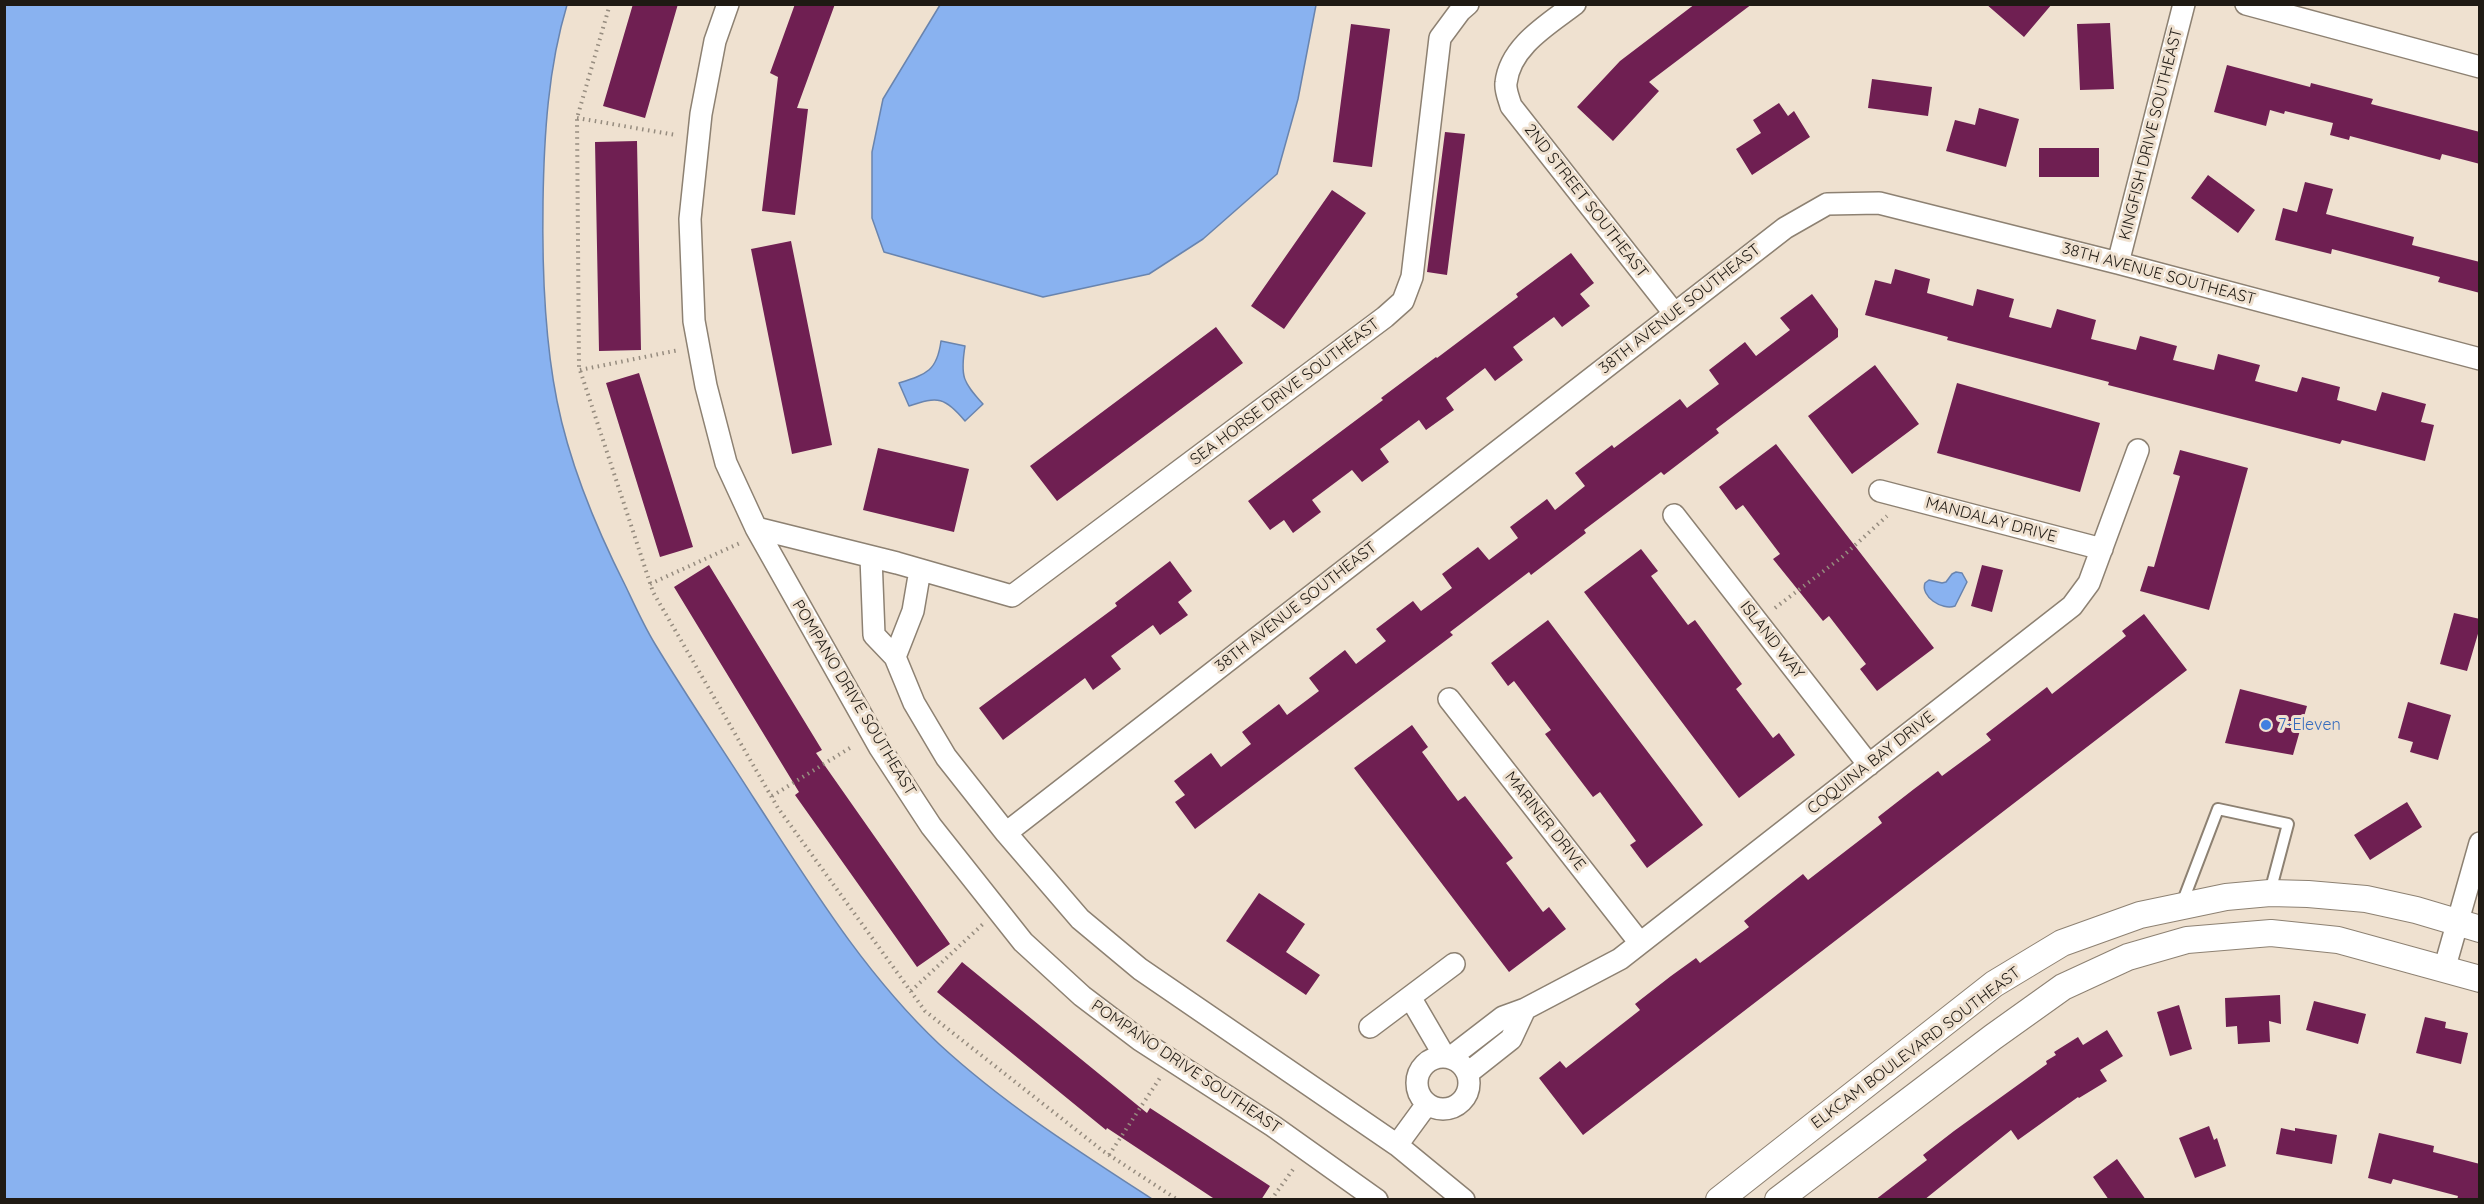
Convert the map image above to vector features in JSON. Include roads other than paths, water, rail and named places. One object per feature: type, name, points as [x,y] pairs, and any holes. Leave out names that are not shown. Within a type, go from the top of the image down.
[{"type":"street","name":"POMPANO DRIVE SOUTHEAST","points":[[728,4],[716,41],[700,114],[690,219],[694,321],[726,463],[758,531],[872,735],[931,826],[1023,942],[1082,996],[1171,1060],[1307,1150],[1377,1200]]},
{"type":"street","name":"SEA HORSE DRIVE SOUTHEAST","points":[[871,557],[1012,596],[1385,317],[1403,301],[1412,277],[1440,38],[1468,4]]},
{"type":"street","name":"2ND STREET SOUTHEAST","points":[[1575,4],[1523,46],[1511,65],[1506,84],[1511,106],[1674,313]]},
{"type":"street","name":"KINGFISH DRIVE SOUTHEAST","points":[[2118,263],[2184,4]]},
{"type":"street","points":[[2246,4],[2480,67]]},
{"type":"street","name":"38TH AVENUE SOUTHEAST","points":[[1006,833],[1674,313],[1785,228],[1827,204],[1879,203],[2118,263],[2480,359]]},
{"type":"street","name":"COQUINA BAY DRIVE","points":[[1427,1104],[1417,1090],[1418,1074],[1427,1061],[1448,1057],[1503,1017],[1525,1009],[1620,959],[2072,606],[2089,584],[2138,450]]},
{"type":"street","name":"MANDALAY DRIVE","points":[[1880,491],[2102,549]]},
{"type":"street","name":"ISLAND WAY","points":[[1674,515],[1869,765]]},
{"type":"street","points":[[758,531],[871,557],[874,635],[895,657],[914,703],[946,757],[1006,833],[1080,919],[1140,969],[1397,1145],[1464,1200]]},
{"type":"street","points":[[895,657],[913,611],[920,570]]},
{"type":"street","name":"MARINER DRIVE","points":[[1449,699],[1640,943]]},
{"type":"street","points":[[2444,970],[2468,926],[2480,843]]},
{"type":"street","name":"ELKCAM BOULEVARD SOUTHEAST","points":[[1719,1200],[1995,984],[2062,943],[2140,915],[2226,897],[2270,893],[2366,898],[2468,926]]},
{"type":"street","points":[[2181,906],[2187,940]]},
{"type":"street","points":[[1778,1200],[1993,1037],[2063,987],[2128,957],[2187,940],[2271,933],[2338,940],[2480,980]]},
{"type":"street","points":[[1370,1027],[1454,964]]},
{"type":"street","points":[[1397,1145],[1427,1104],[1441,1109],[1455,1106],[1469,1088],[1468,1073],[1458,1061],[1448,1057],[1410,997]]},
{"type":"street","points":[[1468,1073],[1511,1040],[1525,1009]]},
{"type":"street","points":[[1820,1120],[1844,1149]]},
{"type":"lane","points":[[2181,906],[2217,809],[2288,824],[2270,893]]},
{"type":"water","points":[[5,4],[567,5],[551,78],[544,152],[543,252],[549,352],[562,425],[577,473],[604,542],[640,616],[679,683],[797,864],[840,928],[886,988],[939,1044],[989,1087],[1042,1126],[1152,1199],[5,1199]]},
{"type":"water","points":[[940,5],[1316,5],[1298,99],[1277,174],[1203,239],[1149,274],[1043,297],[884,252],[872,218],[872,152],[883,99]]},
{"type":"water","points":[[941,341],[965,346],[963,372],[967,384],[983,404],[965,421],[952,407],[940,401],[927,401],[909,406],[899,383],[929,370],[937,359]]},
{"type":"water","points":[[1956,572],[1962,573],[1967,582],[1955,606],[1944,606],[1933,601],[1926,593],[1925,583],[1929,580],[1946,582]]},
{"type":"place","name":"7-Eleven","points":[[2266,725]]}]
